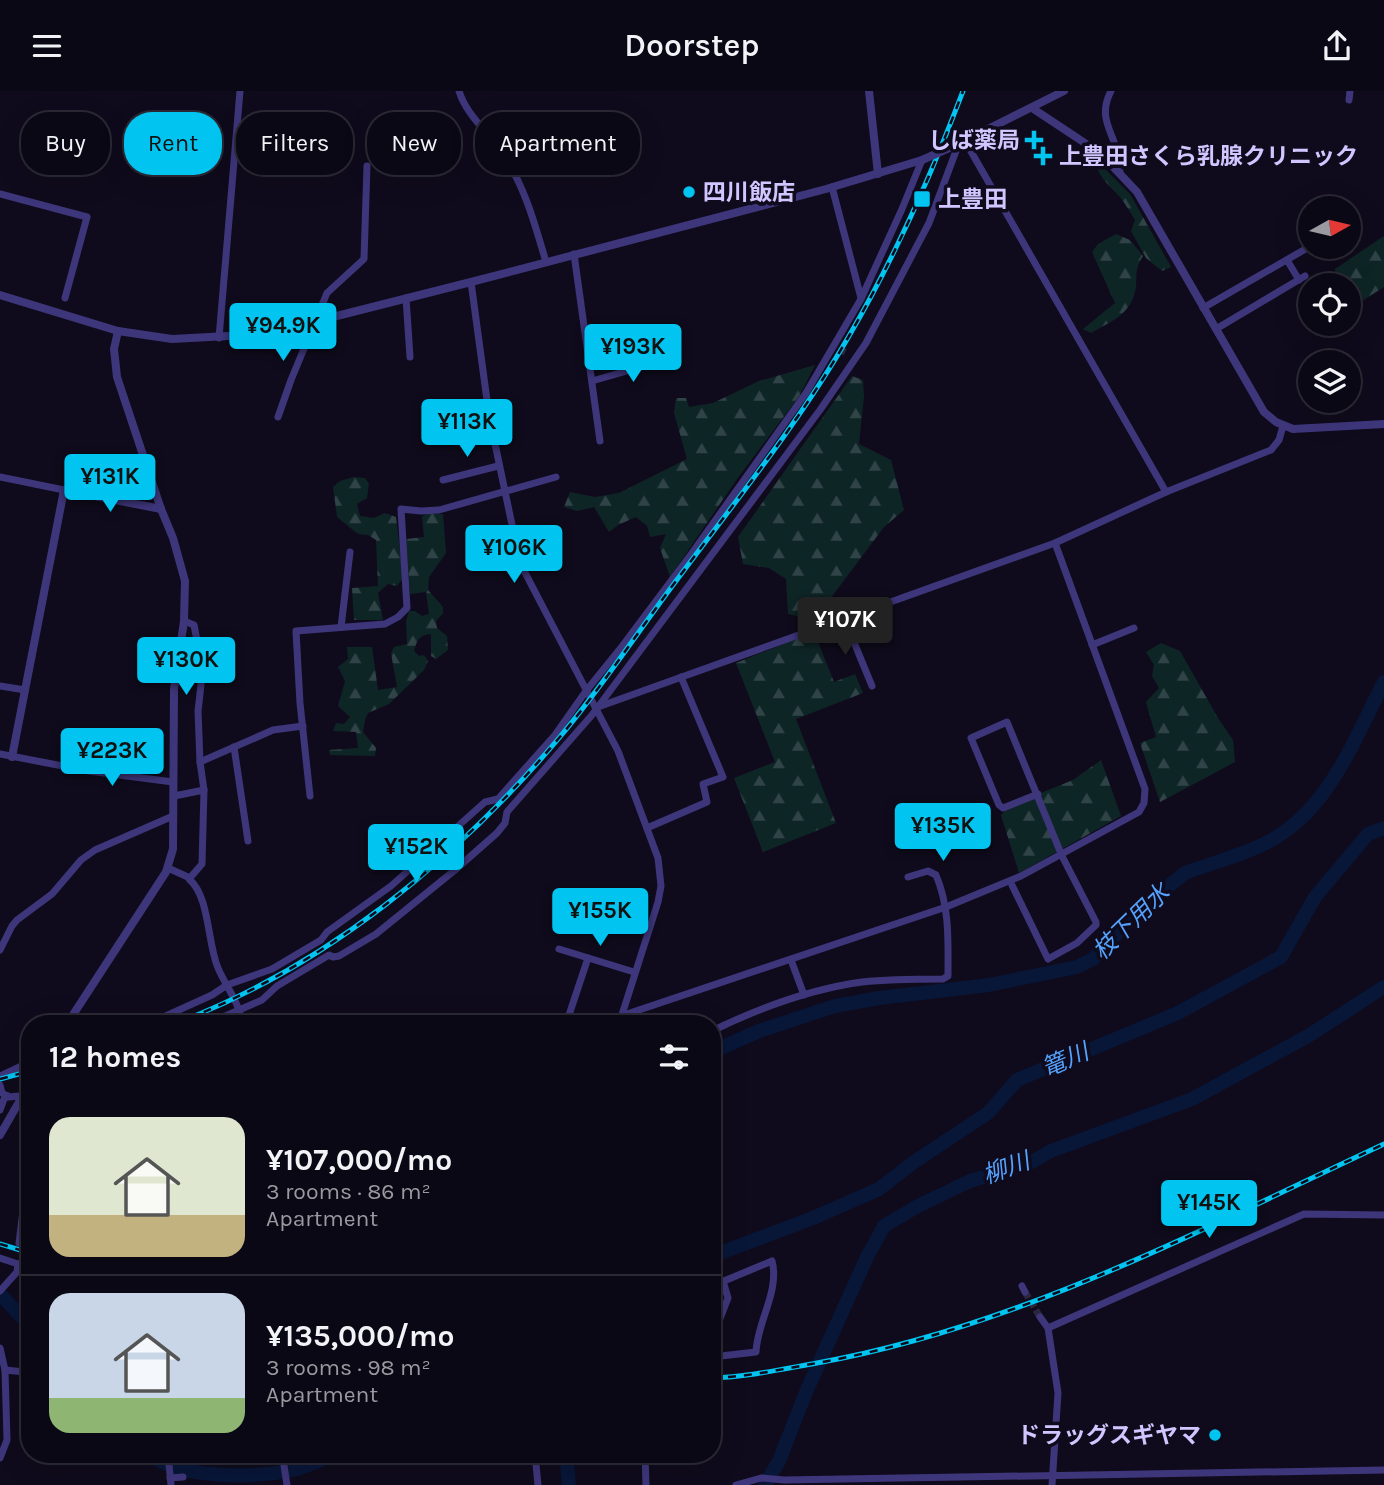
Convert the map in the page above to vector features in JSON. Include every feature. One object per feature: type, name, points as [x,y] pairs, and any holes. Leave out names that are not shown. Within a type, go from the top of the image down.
[{"type":"street","points":[[219,338],[240,91]]},
{"type":"street","points":[[459,91],[486,135],[504,155],[527,198],[546,262]]},
{"type":"street","points":[[869,91],[878,174]]},
{"type":"street","points":[[0,295],[118,331],[172,339],[247,335],[317,321],[471,282],[878,174],[922,160],[1064,91]]},
{"type":"street","points":[[1111,91],[1106,101],[1106,123],[1118,155],[1120,172]]},
{"type":"street","points":[[1032,108],[1100,153],[1137,192],[1264,412],[1283,426],[1300,429],[1384,424]]},
{"type":"street","points":[[228,1015],[262,1000],[277,986],[329,955],[339,956],[376,934],[497,833],[505,823],[507,812],[597,708],[820,410],[852,356],[866,343],[929,223],[960,143]]},
{"type":"street","points":[[960,143],[1166,492]]},
{"type":"street","points":[[168,1015],[212,995],[227,985],[272,969],[320,940],[327,932],[391,886],[485,802],[498,799],[555,735],[692,553],[836,348],[861,299],[922,160]]},
{"type":"street","points":[[278,417],[327,293],[363,259],[368,175]]},
{"type":"street","points":[[832,187],[861,299]]},
{"type":"street","points":[[0,194],[88,218],[65,297]]},
{"type":"street","points":[[574,254],[600,441]]},
{"type":"street","points":[[1203,308],[1298,254]]},
{"type":"street","points":[[1216,329],[1302,278],[1287,260]]},
{"type":"street","points":[[471,282],[498,466],[513,537],[524,573],[618,751],[659,858],[661,886],[652,923],[621,1015]]},
{"type":"street","points":[[406,298],[410,357]]},
{"type":"street","points":[[73,1015],[168,868],[173,849],[174,689],[184,621],[185,581],[181,562],[117,377],[114,349],[118,331]]},
{"type":"street","points":[[592,381],[665,360]]},
{"type":"street","points":[[597,708],[1055,543],[1166,492],[1271,450],[1279,440],[1283,426]]},
{"type":"street","points":[[443,480],[498,466]]},
{"type":"street","points":[[0,477],[161,509]]},
{"type":"street","points":[[310,796],[296,631],[385,624],[407,608],[401,509],[439,510],[556,477]]},
{"type":"street","points":[[12,757],[64,491]]},
{"type":"street","points":[[634,1015],[946,907],[1062,856],[1139,812],[1146,789],[1055,543]]},
{"type":"street","points":[[341,627],[351,552]]},
{"type":"street","points":[[844,618],[872,685]]},
{"type":"street","points":[[184,621],[194,625],[200,656],[198,711],[204,790],[202,864],[190,879]]},
{"type":"street","points":[[1092,645],[1134,628]]},
{"type":"street","points":[[647,828],[707,802],[703,784],[723,777],[681,677]]},
{"type":"street","points":[[0,686],[25,690]]},
{"type":"street","points":[[1010,881],[1048,959],[1077,943],[1096,922],[1062,856],[1038,794],[1007,722],[971,738],[999,806],[1003,808],[1038,794]]},
{"type":"street","points":[[200,762],[273,730],[303,726]]},
{"type":"street","points":[[234,747],[248,841]]},
{"type":"street","points":[[0,754],[89,771],[173,782]]},
{"type":"street","points":[[174,796],[204,790]]},
{"type":"street","points":[[0,950],[12,926],[52,894],[82,860],[95,850],[173,816]]},
{"type":"street","points":[[168,868],[190,879],[201,895],[217,966],[241,1015]]},
{"type":"street","points":[[721,1027],[804,995],[860,983],[943,979],[947,976],[946,907],[936,875],[922,871],[908,877]]},
{"type":"street","points":[[559,949],[634,972]]},
{"type":"street","points":[[569,1015],[588,958]]},
{"type":"street","points":[[791,960],[804,995]]},
{"type":"street","points":[[0,1076],[21,1066]]},
{"type":"street","points":[[0,1085],[2,1093],[21,1097]]},
{"type":"street","points":[[0,1110],[8,1096]]},
{"type":"street","points":[[0,1135],[21,1103]]},
{"type":"street","points":[[1048,1328],[1304,1214],[1384,1215]]},
{"type":"street","points":[[19,1243],[21,1227]]},
{"type":"street","points":[[0,1258],[21,1265]]},
{"type":"street","points":[[721,1317],[729,1298],[723,1280],[772,1261],[776,1274],[757,1338],[756,1352],[721,1356]]},
{"type":"street","points":[[2,1289],[17,1272],[18,1264]]},
{"type":"street","points":[[1041,1317],[1048,1328],[1058,1393],[1052,1485]]},
{"type":"street","points":[[0,1347],[5,1370],[4,1438],[0,1458]]},
{"type":"street","points":[[5,1370],[21,1372]]},
{"type":"street","points":[[284,1463],[287,1481]]},
{"type":"street","points":[[537,1463],[538,1485]]},
{"type":"street","points":[[645,1463],[646,1485]]},
{"type":"street","points":[[736,1485],[761,1478],[784,1480],[1384,1470]]},
{"type":"street","points":[[170,1480],[183,1477]]},
{"type":"green space","points":[[1095,159],[1130,194],[1171,267],[1162,271],[1146,258],[1131,231],[1135,220],[1101,175]]},
{"type":"green space","points":[[1116,234],[1130,240],[1143,256],[1138,267],[1134,296],[1120,316],[1091,333],[1083,329],[1115,303],[1092,252],[1098,244]]},
{"type":"green space","points":[[1384,236],[1384,287],[1361,302],[1361,273],[1335,273],[1335,269],[1350,259],[1362,259],[1362,251]]},
{"type":"green space","points":[[815,365],[800,395],[737,479],[670,577],[660,548],[666,534],[650,537],[647,526],[636,517],[609,532],[594,507],[577,511],[564,507],[570,492],[595,497],[619,493],[687,459],[674,413],[676,398],[686,398],[689,407],[713,403],[759,381]]},
{"type":"green space","points":[[852,376],[863,380],[859,444],[891,460],[904,510],[884,527],[824,607],[805,618],[788,614],[786,579],[769,568],[743,564],[738,537]]},
{"type":"green space","points":[[354,477],[365,478],[369,484],[367,498],[357,504],[360,516],[374,518],[385,513],[396,517],[403,578],[397,586],[388,584],[378,593],[383,620],[354,620],[352,588],[378,586],[376,540],[368,535],[358,534],[337,517],[333,487],[340,481]]},
{"type":"green space","points":[[426,514],[443,514],[446,553],[429,577],[428,590],[443,607],[443,613],[436,621],[437,628],[447,636],[448,650],[436,659],[431,656],[431,634],[421,637],[414,651],[419,656],[424,655],[428,661],[424,670],[389,704],[368,713],[363,732],[376,748],[375,756],[330,755],[329,750],[358,748],[356,732],[333,731],[336,723],[344,724],[350,717],[338,706],[345,681],[338,667],[348,659],[347,647],[372,647],[378,690],[397,687],[391,653],[394,647],[407,644],[406,621],[409,611],[415,611],[422,616],[429,614],[426,592],[410,594],[406,539],[424,537],[422,517]]},
{"type":"green space","points":[[814,632],[834,682],[855,674],[863,693],[796,719],[836,823],[763,852],[734,778],[775,762],[736,663]]},
{"type":"green space","points":[[1161,643],[1180,651],[1233,740],[1235,762],[1160,802],[1140,743],[1156,737],[1146,702],[1159,688],[1152,676],[1154,665],[1146,652]]},
{"type":"green space","points":[[1101,760],[1121,816],[1019,873],[1001,815],[1011,805],[1073,780]]},
{"type":"waterway","name":"枝下用水","points":[[721,1048],[759,1031],[835,1006],[989,985],[1077,967],[1093,959],[1140,909],[1185,873],[1266,843],[1307,813],[1337,773],[1384,682]]},
{"type":"waterway","name":"篭川","points":[[721,1253],[813,1218],[879,1189],[914,1162],[988,1113],[1017,1080],[1178,1013],[1281,957],[1315,897],[1368,834],[1384,828]]},
{"type":"waterway","name":"柳川","points":[[765,1485],[779,1461],[806,1392],[867,1257],[884,1226],[970,1181],[1030,1163],[1051,1151],[1192,1099],[1308,1036],[1384,987]]},
{"type":"waterway","name":"枝下用水","points":[[0,1294],[21,1316]]},
{"type":"waterway","name":"枝下用水","points":[[166,1463],[216,1475],[273,1473],[313,1463]]},
{"type":"waterway","name":"篭川","points":[[567,1463],[569,1485]]},
{"type":"tunnel","points":[[839,349],[848,354]]},
{"type":"tunnel","points":[[1025,1292],[1040,1317]]},
{"type":"railway","points":[[196,1015],[283,973],[384,906],[476,826],[559,738],[768,459],[830,368],[897,246],[963,91]]},
{"type":"railway","points":[[0,1079],[21,1073]]},
{"type":"railway","points":[[721,1377],[817,1363],[892,1347],[965,1326],[1036,1301],[1177,1242],[1384,1144]]},
{"type":"railway","points":[[0,1244],[21,1250]]},
{"type":"place","name":"しば薬局","points":[[1034,140]]},
{"type":"place","name":"上豊田さくら乳腺クリニック","points":[[1043,156]]},
{"type":"place","name":"四川飯店","points":[[689,192]]},
{"type":"place","name":"上豊田","points":[[922,199]]},
{"type":"place","name":"ドラッグスギヤマ","points":[[1215,1435]]}]
